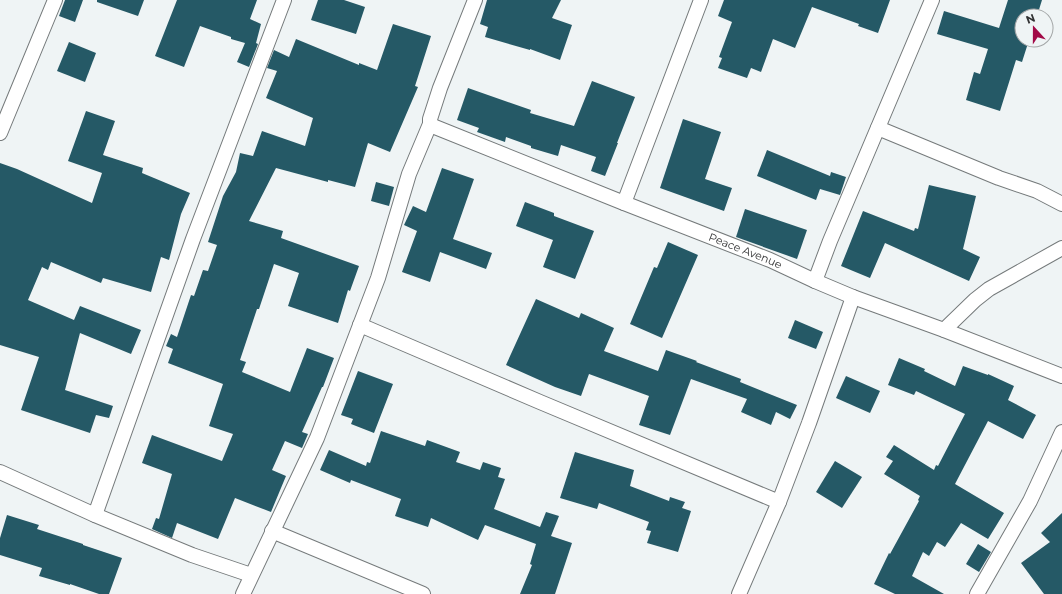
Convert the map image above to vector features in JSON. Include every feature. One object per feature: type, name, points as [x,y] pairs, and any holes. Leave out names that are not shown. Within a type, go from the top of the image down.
[{"type":"street","points":[[0,133],[55,0]]},
{"type":"street","points":[[95,515],[193,239],[284,0]]},
{"type":"street","points":[[243,594],[317,438],[378,278],[409,174],[430,124],[430,119],[440,88],[475,0]]},
{"type":"street","points":[[624,203],[701,0]]},
{"type":"street","points":[[815,281],[830,241],[932,0]]},
{"type":"street","name":"Peace Avenue","points":[[430,124],[624,203],[770,260],[853,297],[944,330],[1062,376]]},
{"type":"street","points":[[878,128],[999,178],[1037,191],[1062,204]]},
{"type":"street","points":[[944,330],[975,300],[989,289],[1062,248]]},
{"type":"street","points":[[739,594],[779,502],[809,423],[853,297]]},
{"type":"street","points":[[360,325],[779,502]]},
{"type":"street","points":[[977,594],[1030,501],[1062,432]]},
{"type":"street","points":[[0,472],[95,515],[192,555],[251,575]]},
{"type":"street","points":[[272,531],[423,594]]},
{"type":"building","points":[[65,0],[83,0],[75,22],[59,16]]},
{"type":"building","points":[[97,0],[144,0],[138,16],[97,2]]},
{"type":"building","points":[[177,0],[257,0],[250,19],[261,24],[256,43],[258,44],[249,67],[237,62],[245,43],[231,39],[231,37],[200,26],[184,67],[155,56]]},
{"type":"building","points":[[318,0],[344,0],[365,7],[356,34],[311,20]]},
{"type":"building","points":[[487,0],[561,0],[552,18],[572,25],[560,60],[530,49],[485,37],[488,27],[480,24]]},
{"type":"building","points":[[724,0],[890,0],[878,33],[858,26],[859,24],[812,7],[795,48],[773,39],[761,72],[751,68],[747,78],[718,68],[722,58],[719,57],[732,22],[718,16]]},
{"type":"building","points":[[1008,0],[1042,0],[1040,8],[1014,8],[1014,48],[1026,48],[1022,62],[1016,60],[1000,111],[966,100],[974,72],[980,74],[988,49],[937,34],[944,11],[999,28]]},
{"type":"building","points":[[393,24],[431,36],[415,86],[418,87],[390,152],[368,143],[355,187],[328,180],[328,182],[276,168],[249,221],[283,231],[281,238],[359,266],[350,291],[348,290],[338,323],[288,306],[299,273],[274,264],[240,360],[246,362],[242,372],[290,392],[307,348],[334,358],[323,387],[302,432],[308,434],[302,448],[285,441],[272,470],[286,476],[271,512],[235,498],[218,539],[177,523],[172,538],[152,529],[156,518],[159,519],[172,474],[142,463],[152,435],[222,461],[233,434],[209,426],[223,384],[168,363],[173,349],[166,346],[171,334],[177,337],[191,295],[194,296],[203,270],[208,271],[217,245],[208,242],[223,196],[236,172],[240,153],[253,156],[262,131],[305,146],[313,118],[266,98],[277,71],[267,68],[274,50],[289,57],[296,39],[359,65],[359,63],[377,70]]},
{"type":"building","points":[[69,42],[96,53],[85,82],[57,71]]},
{"type":"building","points":[[592,81],[635,97],[605,176],[591,171],[596,157],[561,145],[558,156],[531,148],[531,146],[506,137],[505,142],[477,132],[479,128],[457,120],[468,88],[531,110],[530,113],[574,126]]},
{"type":"building","points":[[86,111],[115,121],[103,155],[143,168],[142,173],[190,193],[181,214],[169,260],[161,257],[151,292],[103,278],[101,283],[51,262],[48,270],[42,267],[28,300],[74,320],[80,306],[141,330],[131,354],[80,333],[65,390],[113,406],[109,418],[96,415],[90,433],[21,410],[39,357],[0,345],[0,163],[17,169],[92,203],[102,173],[68,161]]},
{"type":"building","points":[[683,119],[721,132],[705,179],[732,188],[724,211],[660,188]]},
{"type":"building","points":[[767,150],[830,176],[831,172],[846,177],[840,195],[820,189],[816,200],[757,176]]},
{"type":"building","points":[[442,168],[474,179],[453,239],[492,253],[486,269],[440,252],[430,282],[402,272],[417,231],[404,225],[413,206],[426,212]]},
{"type":"building","points":[[376,182],[394,187],[389,206],[371,201]]},
{"type":"building","points":[[929,185],[976,196],[963,249],[980,257],[969,281],[885,243],[870,278],[841,266],[863,211],[914,231],[915,228],[918,229]]},
{"type":"building","points":[[525,202],[554,213],[554,216],[594,231],[575,279],[543,267],[553,240],[516,226]]},
{"type":"building","points":[[745,209],[807,230],[797,259],[736,237]]},
{"type":"building","points":[[668,242],[698,255],[662,338],[630,324],[654,267],[657,268]]},
{"type":"building","points":[[536,299],[579,318],[581,313],[614,328],[604,351],[658,371],[666,350],[741,379],[740,382],[797,405],[790,419],[776,412],[771,425],[741,412],[747,399],[691,379],[670,435],[639,425],[649,396],[589,374],[581,396],[555,387],[506,365]]},
{"type":"building","points":[[795,320],[823,332],[816,349],[788,338]]},
{"type":"building","points":[[899,358],[925,369],[924,371],[955,386],[963,366],[988,374],[1014,386],[1008,400],[1036,415],[1023,439],[988,421],[955,484],[1004,513],[988,539],[961,523],[945,547],[937,542],[929,556],[923,552],[912,576],[944,594],[895,594],[874,584],[889,553],[890,554],[919,501],[920,496],[884,474],[893,461],[886,457],[894,445],[934,470],[936,465],[938,466],[965,414],[916,391],[914,395],[888,385]]},
{"type":"building","points":[[358,371],[393,384],[374,433],[351,424],[353,419],[341,415]]},
{"type":"building","points":[[846,376],[880,391],[870,413],[836,398]]},
{"type":"building","points":[[381,431],[425,446],[427,440],[460,452],[456,462],[480,470],[483,462],[501,468],[498,477],[505,479],[494,509],[540,527],[546,512],[559,516],[551,536],[572,543],[555,594],[520,594],[532,565],[530,564],[536,544],[485,525],[478,540],[431,518],[428,527],[395,516],[401,499],[351,480],[350,483],[320,470],[329,450],[366,466],[367,462],[370,463]]},
{"type":"building","points":[[575,452],[634,470],[630,486],[669,501],[670,497],[685,502],[682,508],[691,511],[678,552],[647,543],[651,531],[646,530],[649,522],[599,503],[597,509],[560,498]]},
{"type":"building","points":[[835,461],[862,477],[842,508],[816,492]]},
{"type":"building","points":[[1062,513],[1062,594],[1044,594],[1021,563],[1050,542],[1041,533]]},
{"type":"building","points":[[7,515],[39,525],[37,529],[122,558],[109,594],[99,594],[70,584],[39,576],[42,568],[0,555],[0,538]]},
{"type":"building","points":[[978,544],[991,552],[979,572],[966,564]]}]
